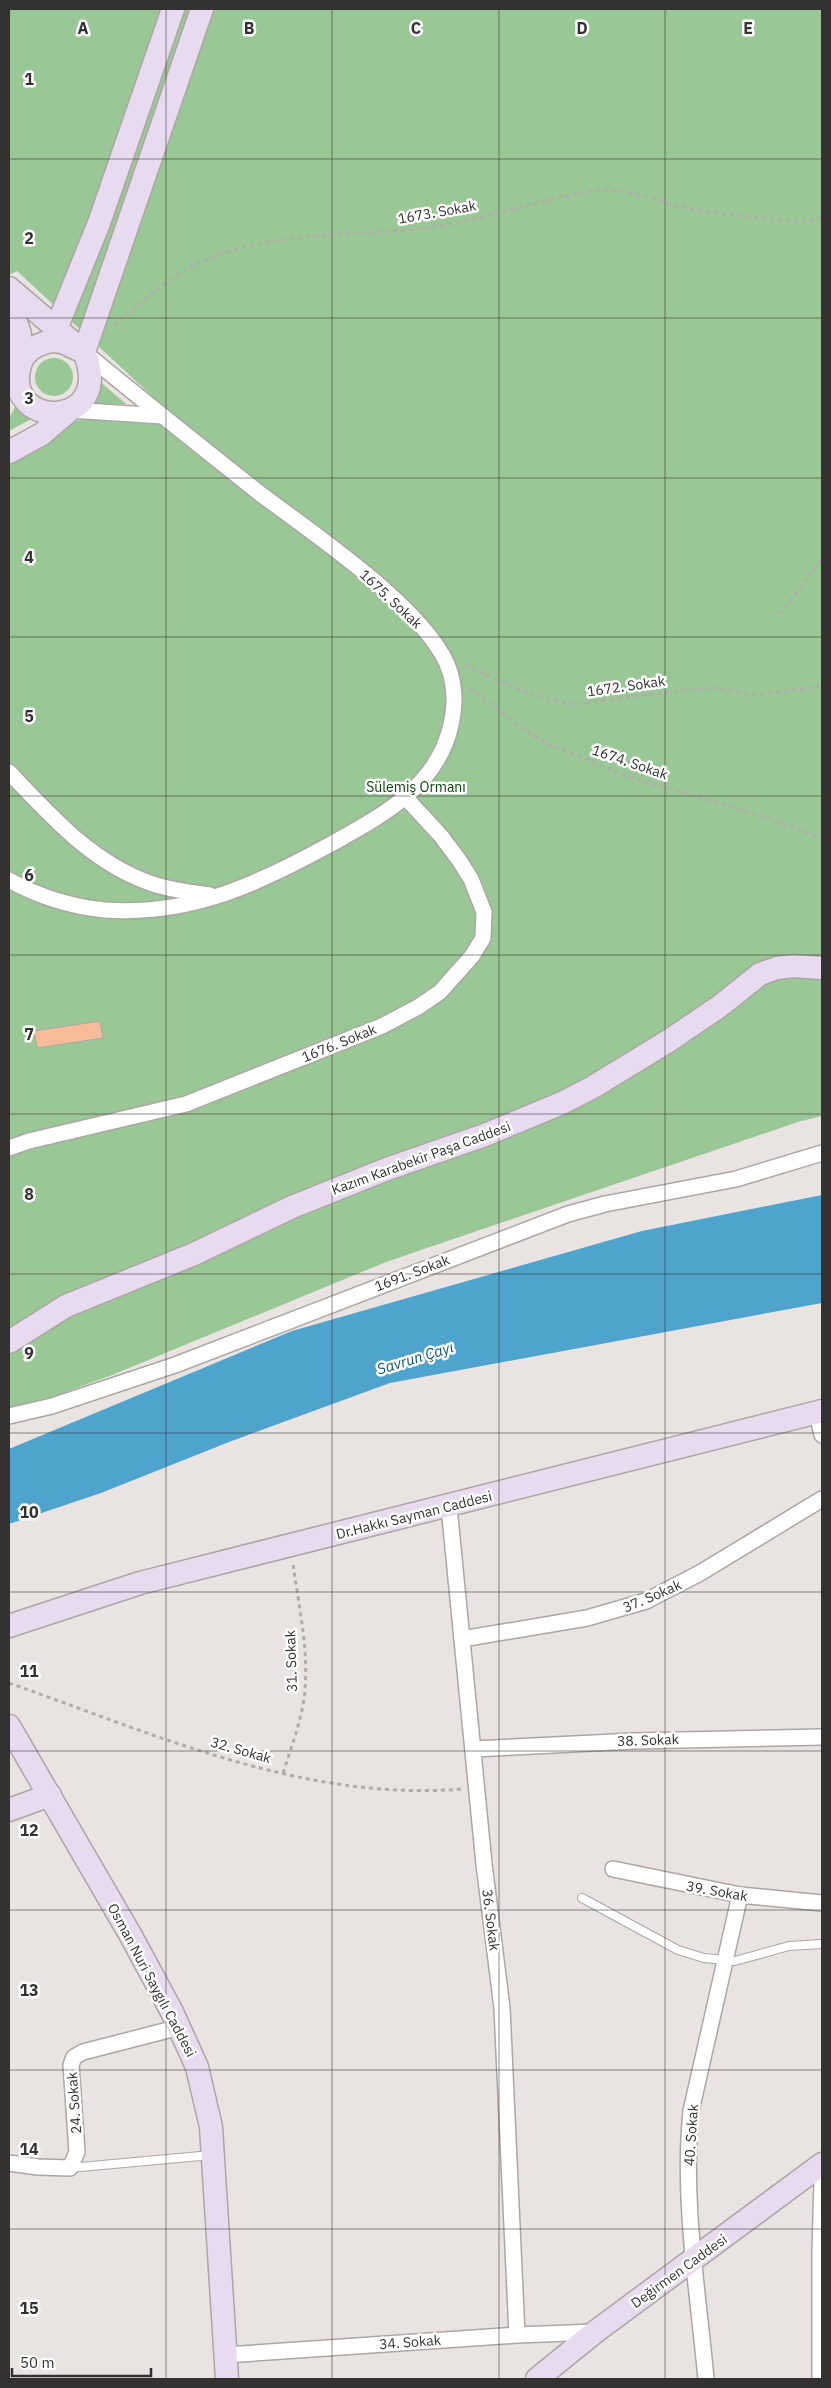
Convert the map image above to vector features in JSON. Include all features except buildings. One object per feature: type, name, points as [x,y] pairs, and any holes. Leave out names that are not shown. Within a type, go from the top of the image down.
[{"type":"street","points":[[56,329],[99,223],[173,9]]},
{"type":"street","points":[[84,352],[202,9]]},
{"type":"street","points":[[9,288],[84,352],[91,374],[90,386],[85,398],[42,434],[9,452]]},
{"type":"street","points":[[9,302],[20,334],[19,387],[31,406],[42,412],[54,414],[70,410],[163,416]]},
{"type":"street","points":[[9,396],[20,366],[32,348],[52,341],[62,342],[84,352]]},
{"type":"street","name":"1675. Sokak","points":[[9,880],[52,899],[105,910],[156,908],[219,897],[239,890],[289,867],[386,813],[406,798],[431,771],[448,739],[453,717],[454,699],[450,671],[442,654],[416,620],[358,569],[84,352]]},
{"type":"street","points":[[9,772],[81,844],[109,863],[150,883],[219,897]]},
{"type":"street","name":"1676. Sokak","points":[[9,1148],[29,1141],[186,1104],[382,1026],[418,1007],[440,992],[472,956],[483,938],[484,912],[472,880],[459,860],[441,836],[406,798]]},
{"type":"street","name":"Kazım Karabekir Paşa Caddesi","points":[[9,1342],[66,1306],[168,1265],[292,1207],[387,1169],[485,1135],[562,1103],[593,1087],[670,1040],[720,1006],[760,974],[777,968],[794,966],[822,968]]},
{"type":"street","name":"1691. Sokak","points":[[9,1416],[52,1406],[175,1365],[568,1214],[605,1204],[736,1179],[822,1153]]},
{"type":"street","points":[[819,1412],[822,1435]]},
{"type":"street","name":"Dr.Hakkı Sayman Caddesi","points":[[9,1626],[140,1583],[449,1507],[819,1412]]},
{"type":"street","name":"37. Sokak","points":[[462,1639],[587,1618],[646,1601],[700,1573],[822,1499]]},
{"type":"street","name":"36. Sokak","points":[[449,1507],[477,1788],[502,2008],[517,2334]]},
{"type":"street","name":"Osman Nuri Saygılı Caddesi","points":[[9,1726],[131,1936],[180,2027],[197,2067],[210,2127],[213,2155],[227,2379]]},
{"type":"street","name":"38. Sokak","points":[[473,1749],[634,1741],[822,1737]]},
{"type":"street","points":[[9,1810],[50,1795]]},
{"type":"street","name":"39. Sokak","points":[[613,1869],[740,1895],[822,1903]]},
{"type":"street","name":"40. Sokak","points":[[706,2379],[694,2260],[688,2158],[691,2111],[740,1895]]},
{"type":"street","name":"24. Sokak","points":[[70,2168],[77,2152],[71,2065],[74,2057],[83,2052],[180,2027]]},
{"type":"street","points":[[9,2163],[38,2167],[70,2168]]},
{"type":"street","name":"Değirmen Caddesi","points":[[537,2379],[595,2332],[822,2164]]},
{"type":"street","points":[[820,2379],[822,2180]]},
{"type":"street","name":"34. Sokak","points":[[226,2355],[517,2334],[595,2332]]},
{"type":"lane","points":[[582,1898],[678,1950],[704,1958],[726,1961],[743,1960],[788,1946],[822,1944]]},
{"type":"lane","points":[[70,2168],[213,2155]]},
{"type":"path","name":"1673. Sokak","points":[[114,327],[158,288],[202,261],[224,253],[253,245],[446,224],[600,190],[635,194],[689,208],[780,220],[806,220],[822,216]]},
{"type":"path","points":[[780,614],[822,559]]},
{"type":"path","name":"1672. Sokak","points":[[442,654],[529,694],[558,702],[576,704],[685,690],[714,688],[756,694],[822,686]]},
{"type":"path","name":"1674. Sokak","points":[[450,671],[502,714],[530,734],[551,745],[624,775],[766,817],[822,838]]},
{"type":"path","name":"31. Sokak","points":[[283,1773],[298,1729],[304,1697],[303,1638],[290,1546]]},
{"type":"path","name":"32. Sokak","points":[[9,1683],[188,1746],[283,1773],[341,1786],[400,1792],[477,1788]]},
{"type":"green space","name":"Sülemiş Ormanı","points":[[9,9],[822,9],[822,1116],[801,1121],[386,1262],[112,1375],[9,1413],[9,459],[67,423],[86,419],[132,422],[151,395],[17,271],[9,275]]},
{"type":"green space","points":[[54,358],[67,364],[73,377],[67,390],[54,396],[41,390],[35,377],[41,364]]},
{"type":"green space","points":[[98,380],[126,404],[89,405]]},
{"type":"green space","points":[[17,404],[33,418],[9,431],[9,418]]},
{"type":"water","name":"Savrun Çayı","points":[[822,1195],[822,1303],[390,1383],[229,1442],[101,1493],[9,1524],[9,1449],[292,1331],[642,1231]]}]
